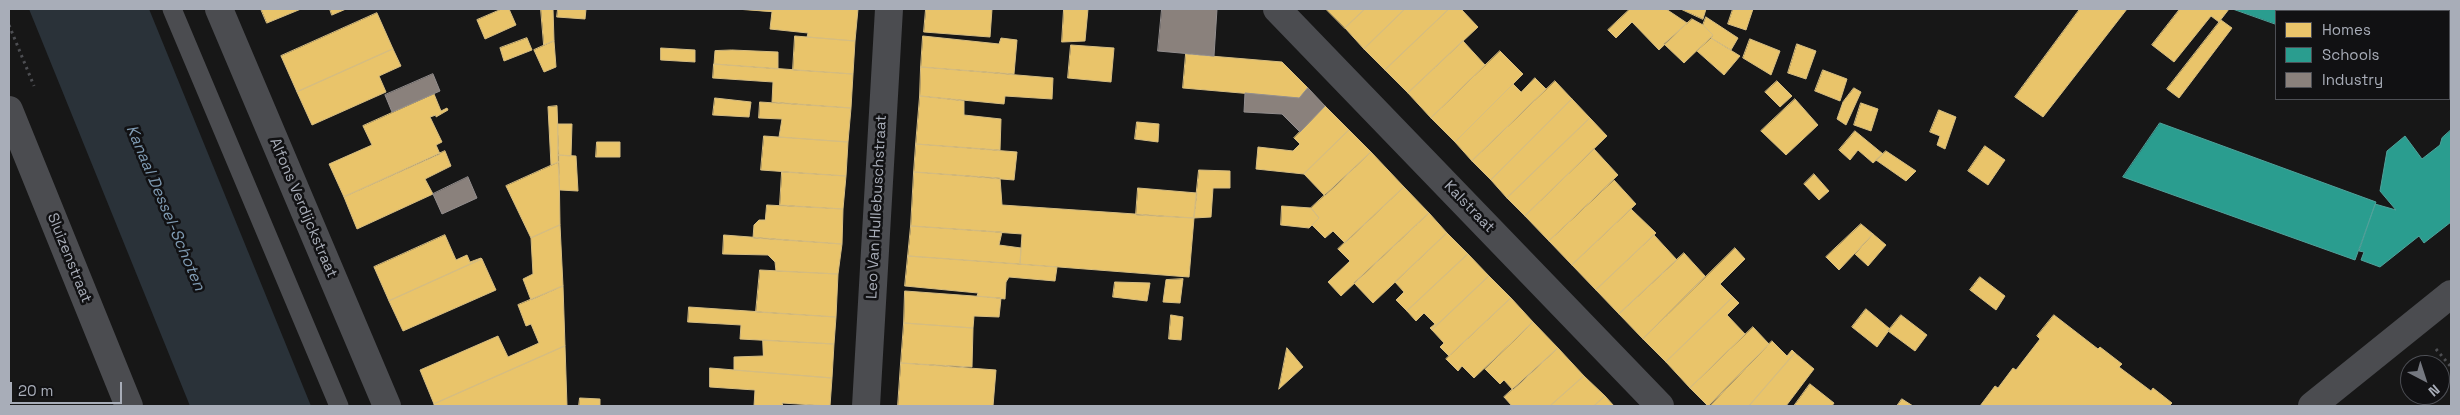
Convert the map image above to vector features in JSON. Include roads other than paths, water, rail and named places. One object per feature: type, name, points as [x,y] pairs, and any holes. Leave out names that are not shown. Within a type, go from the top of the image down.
[{"type":"street","name":"Alfons Verdijckstraat","points":[[219,9],[387,406]]},
{"type":"street","name":"Leo Van Hullebuschstraat","points":[[866,406],[889,9]]},
{"type":"street","name":"Kalstraat","points":[[1277,9],[1660,406]]},
{"type":"street","name":"Sluizenstraat","points":[[9,110],[129,406]]},
{"type":"street","points":[[2312,406],[2451,294]]},
{"type":"lane","points":[[172,9],[339,406]]},
{"type":"water","name":"Kanaal Dessel-Schoten","points":[[29,9],[149,9],[311,406],[190,406]]}]
